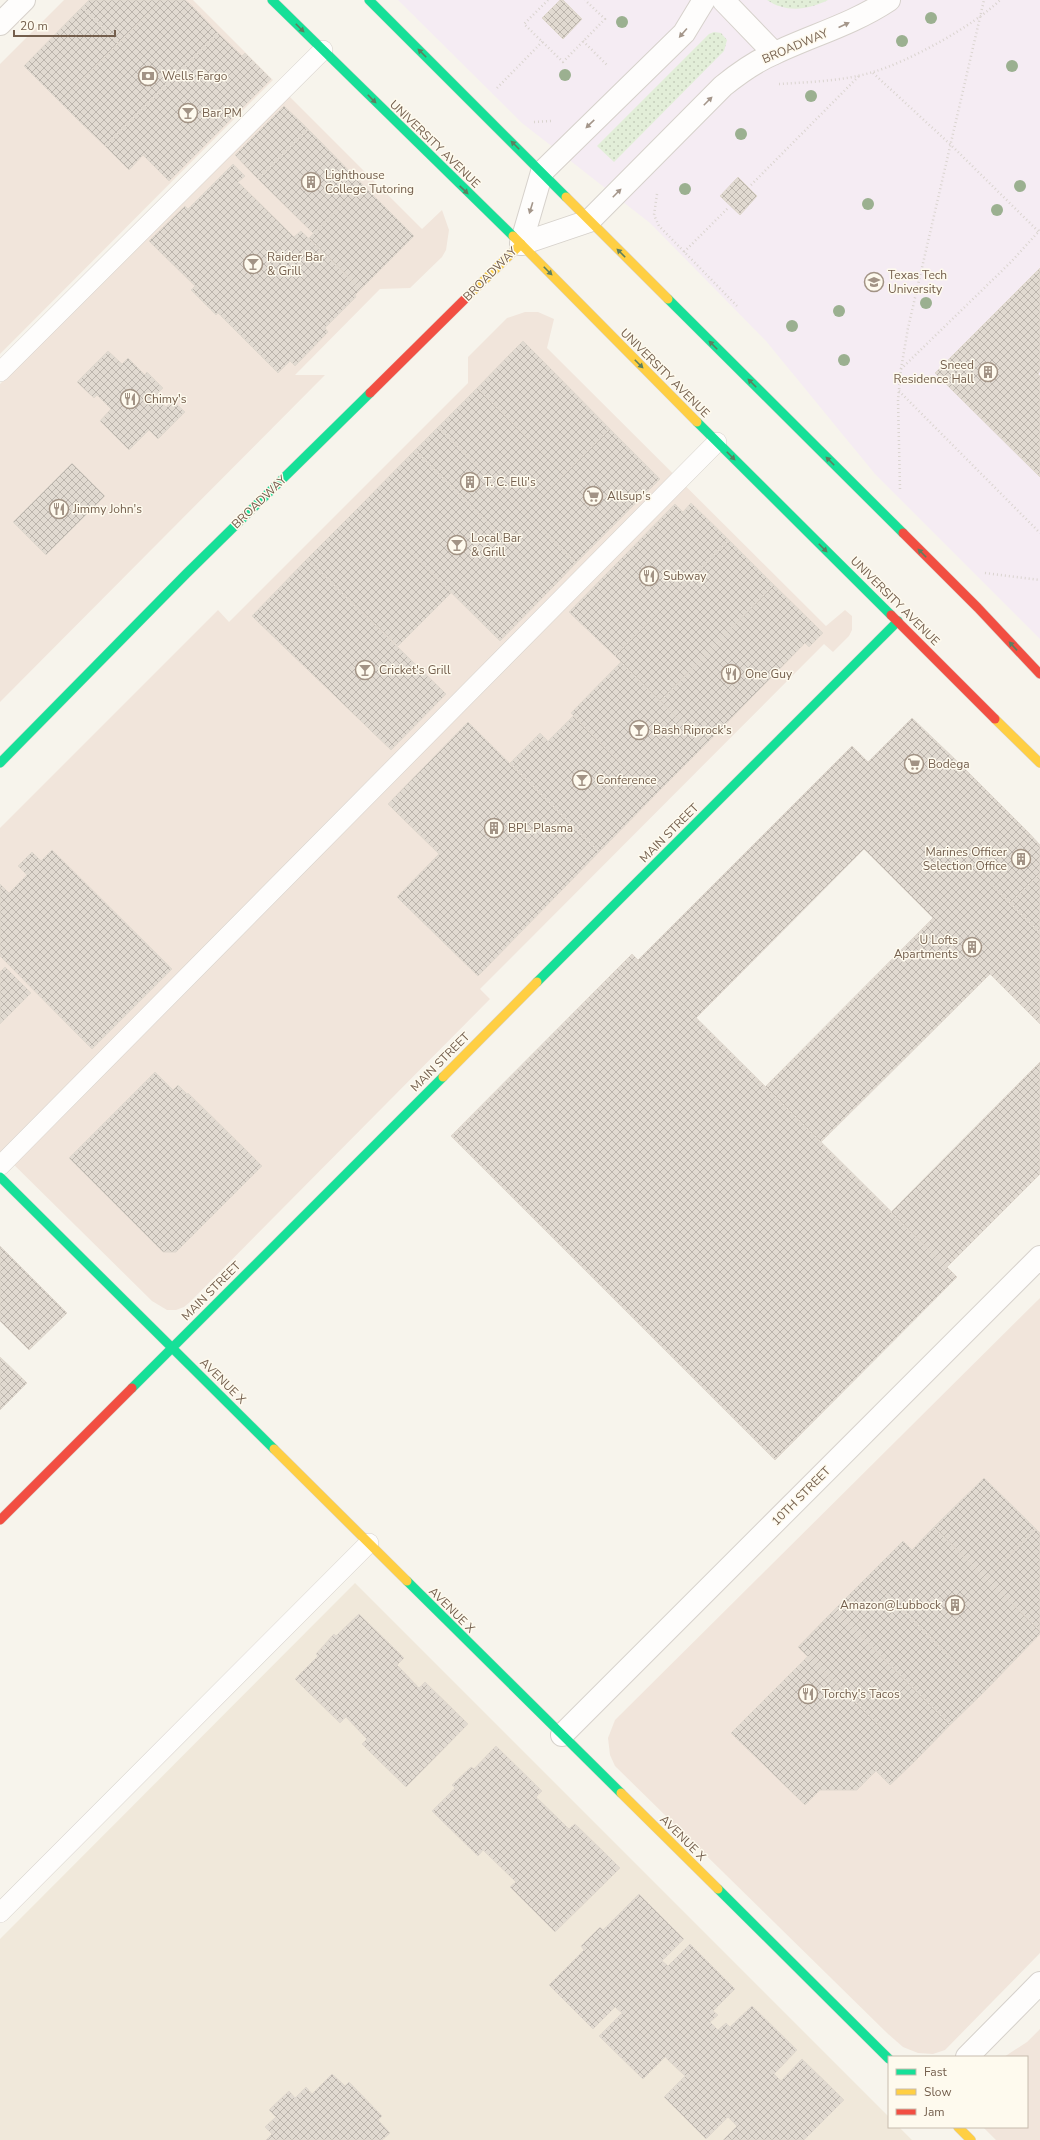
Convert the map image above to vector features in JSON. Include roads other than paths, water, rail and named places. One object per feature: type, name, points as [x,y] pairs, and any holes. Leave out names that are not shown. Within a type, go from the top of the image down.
[{"type":"main road","name":"UNIVERSITY AVENUE","points":[[272,0],[521,244],[717,442],[1040,763]]},
{"type":"main road","points":[[369,0],[978,608],[1040,674]]},
{"type":"main road","name":"BROADWAY","points":[[0,763],[193,568],[521,244]]},
{"type":"main road","name":"MAIN STREET","points":[[0,1520],[898,621]]},
{"type":"main road","name":"AVENUE X","points":[[0,1177],[888,2058]]},
{"type":"main road","points":[[959,2128],[971,2140]]},
{"type":"street","points":[[0,24],[24,0]]},
{"type":"street","name":"BROADWAY","points":[[521,244],[542,172],[684,32],[704,0]]},
{"type":"street","points":[[723,0],[774,53]]},
{"type":"street","name":"BROADWAY","points":[[521,244],[589,221],[723,86],[745,70],[774,53],[838,28],[870,12],[889,0]]},
{"type":"street","name":"10TH STREET","points":[[562,1735],[1040,1257]]},
{"type":"street","points":[[968,2056],[1040,1983]]},
{"type":"lane","points":[[0,372],[323,50]]},
{"type":"lane","points":[[0,1166],[717,442]]},
{"type":"lane","points":[[0,1913],[369,1543]]},
{"type":"place","name":"Wells Fargo","points":[[148,76]]},
{"type":"place","name":"Bar PM","points":[[188,113]]},
{"type":"place","name":"Lighthouse College Tutoring","points":[[311,182]]},
{"type":"place","name":"Raider Bar & Grill","points":[[253,264]]},
{"type":"place","name":"Texas Tech University","points":[[874,282]]},
{"type":"place","name":"Sneed Residence Hall","points":[[988,372]]},
{"type":"place","name":"Chimy's","points":[[130,399]]},
{"type":"place","name":"T. C. Elli's","points":[[470,482]]},
{"type":"place","name":"Allsup's","points":[[593,496]]},
{"type":"place","name":"Jimmy John's","points":[[59,509]]},
{"type":"place","name":"Local Bar & Grill","points":[[457,545]]},
{"type":"place","name":"Subway","points":[[649,576]]},
{"type":"place","name":"Cricket's Grill","points":[[365,670]]},
{"type":"place","name":"One Guy","points":[[731,674]]},
{"type":"place","name":"Bash Riprock's","points":[[639,730]]},
{"type":"place","name":"Bodega","points":[[914,764]]},
{"type":"place","name":"Conference","points":[[582,780]]},
{"type":"place","name":"BPL Plasma","points":[[494,828]]},
{"type":"place","name":"Marines Officer Selection Office","points":[[1021,859]]},
{"type":"place","name":"U Lofts Apartments","points":[[972,947]]},
{"type":"place","name":"Amazon@Lubbock","points":[[955,1605]]},
{"type":"place","name":"Torchy's Tacos","points":[[808,1694]]}]
